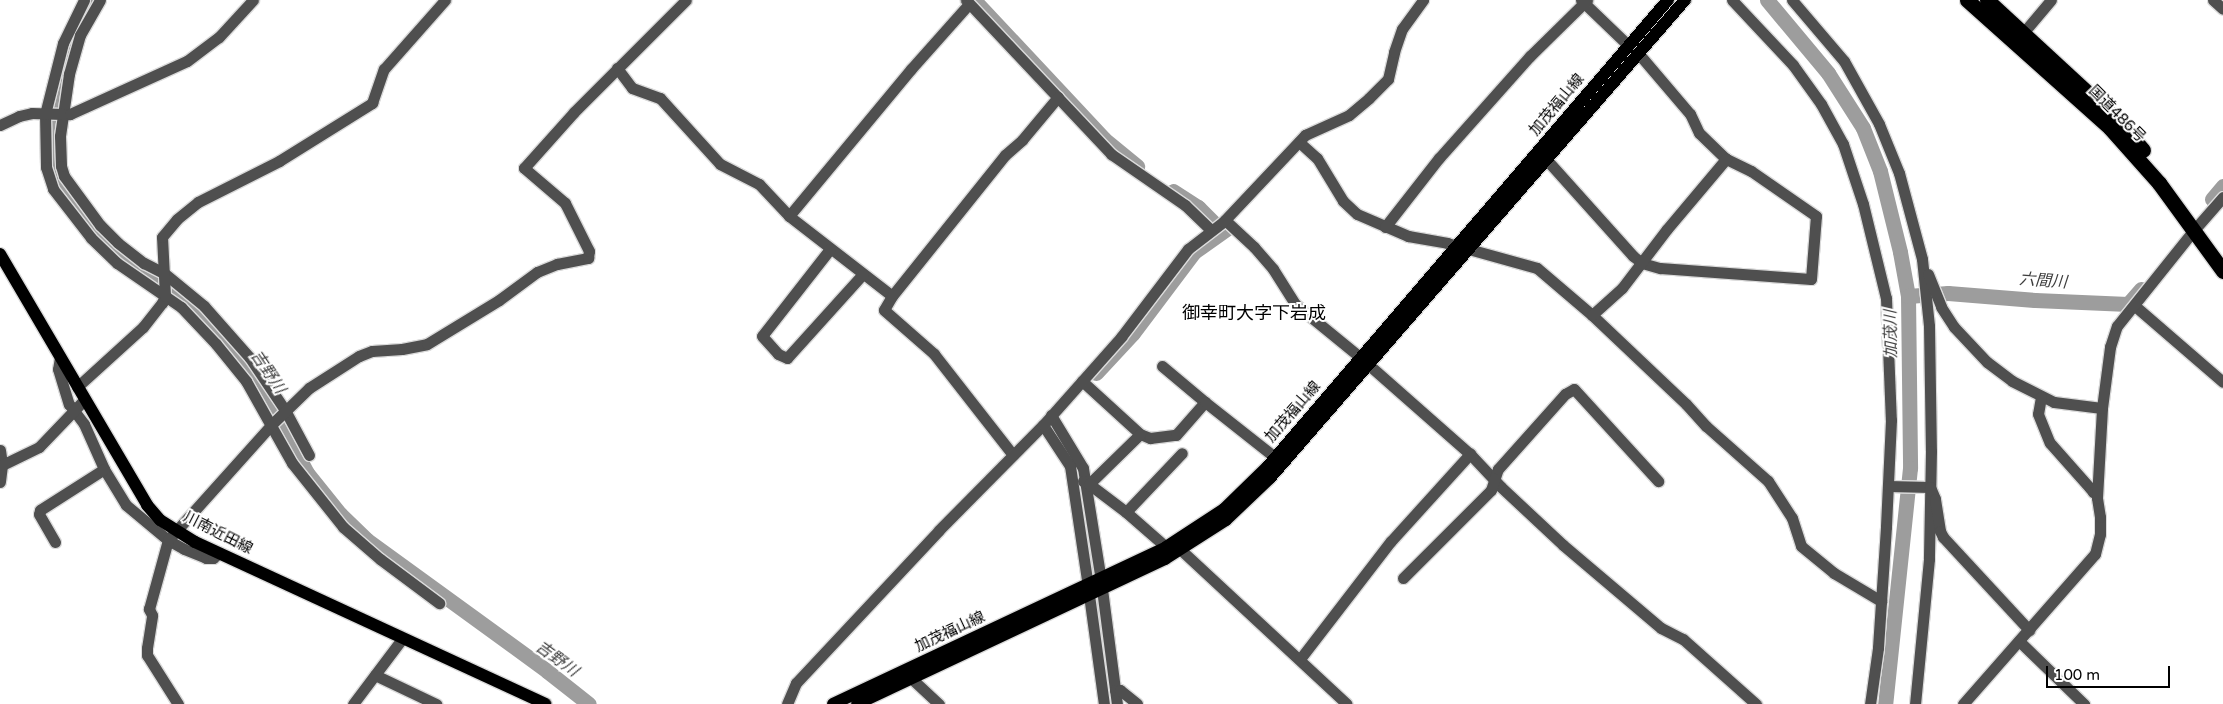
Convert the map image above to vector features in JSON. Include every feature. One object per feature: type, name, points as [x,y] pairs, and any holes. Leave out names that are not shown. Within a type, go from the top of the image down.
[{"type":"highway","name":"国道486号","points":[[1967,0],[2019,37],[2116,119],[2165,176],[2223,271]]},
{"type":"highway","name":"国道486号","points":[[1987,0],[2019,37]]},
{"type":"highway","name":"国道486号","points":[[2197,226],[2223,255]]},
{"type":"main road","name":"加茂福山線","points":[[1462,248],[1546,159],[1633,49],[1668,0]]},
{"type":"main road","name":"加茂福山線","points":[[833,704],[1181,550],[1226,520],[1633,49],[1685,0]]},
{"type":"main road","name":"川南近田線","points":[[0,254],[147,505],[172,535],[219,554],[545,704]]},
{"type":"main road","name":"加茂福山線","points":[[857,704],[912,679],[1095,587],[1166,547],[1224,508],[1279,460]]},
{"type":"street","points":[[84,0],[63,43],[47,114],[46,167],[48,181],[90,238],[117,263],[165,293],[216,344],[246,381],[272,424],[292,463],[343,527],[380,559],[439,603]]},
{"type":"street","points":[[100,0],[80,35],[69,74],[61,115],[61,166],[70,187],[100,225],[118,243],[144,263],[164,275],[210,313],[250,358],[285,410],[309,455]]},
{"type":"street","points":[[0,125],[19,116],[61,115],[88,107],[188,61],[219,37],[253,0]]},
{"type":"street","points":[[77,387],[143,327],[162,304],[165,293],[162,237],[177,220],[198,202],[279,161],[372,103],[384,69],[445,0]]},
{"type":"street","points":[[178,704],[148,654],[147,648],[152,615],[149,609],[172,535],[285,410],[309,388],[359,356],[372,351],[402,349],[426,344],[499,300],[537,272],[558,264],[588,258],[590,251],[565,203],[524,168],[574,112],[686,0]]},
{"type":"street","points":[[787,704],[796,683],[939,530],[1053,417],[1084,383],[1188,249],[1218,225],[1305,135],[1348,115],[1370,98],[1388,79],[1394,52],[1402,29],[1422,0]]},
{"type":"street","points":[[1732,0],[1793,65],[1821,104],[1843,144],[1863,204],[1886,298],[1891,420],[1881,602],[1870,704]]},
{"type":"street","points":[[1792,0],[1844,61],[1880,124],[1899,173],[1922,259],[1941,307],[1959,332],[1987,362],[2012,381],[2041,397],[2054,402],[2102,408]]},
{"type":"street","points":[[2019,37],[2051,0]]},
{"type":"street","points":[[2213,0],[2223,9]]},
{"type":"street","points":[[1385,227],[1446,150],[1530,56],[1584,1],[1633,49],[1690,114],[1699,133],[1726,159],[1751,171],[1816,216],[1811,279],[1660,268],[1642,263],[1633,256],[1546,159]]},
{"type":"street","points":[[789,216],[967,2],[1111,154],[1184,206],[1254,247],[1273,269],[1295,304],[1470,454],[1564,545],[1661,628],[1683,639],[1756,704]]},
{"type":"street","points":[[617,68],[632,88],[660,98],[720,164],[759,184],[789,216],[892,296]]},
{"type":"street","points":[[1013,455],[934,354],[884,310],[892,296],[1005,155],[1022,140],[1058,97]]},
{"type":"street","points":[[1299,142],[1323,166],[1343,201],[1357,214],[1408,236],[1537,268],[1592,315],[1686,404],[1706,426],[1768,481],[1792,518],[1801,546],[1834,573],[1881,602]]},
{"type":"street","points":[[1592,315],[1622,288],[1726,159]]},
{"type":"street","points":[[1963,704],[2095,554],[2100,534],[2097,491],[2102,408],[2110,347],[2117,326],[2135,306],[2197,226],[2223,197]]},
{"type":"street","points":[[830,249],[762,336],[778,354],[787,358],[863,274]]},
{"type":"street","points":[[1915,704],[1929,559],[1929,326],[1922,259]]},
{"type":"street","points":[[2135,306],[2223,382]]},
{"type":"street","points":[[60,357],[58,369],[73,410],[84,424],[104,469],[126,505],[172,535]]},
{"type":"street","points":[[1162,366],[1279,460]]},
{"type":"street","points":[[1084,383],[1140,434],[1150,438],[1176,435],[1205,402]]},
{"type":"street","points":[[1403,578],[1491,490],[1498,469],[1565,394],[1574,389],[1658,481]]},
{"type":"street","points":[[2041,397],[2038,414],[2050,443],[2093,492],[2097,491]]},
{"type":"street","points":[[2,465],[39,447],[85,399]]},
{"type":"street","points":[[1053,417],[1083,468],[1081,482],[1095,587],[1104,704]]},
{"type":"street","points":[[1043,425],[1081,482],[1126,512],[1166,547],[1181,550],[1300,659],[1306,668],[1346,704]]},
{"type":"street","points":[[1081,482],[1140,434]]},
{"type":"street","points":[[0,450],[2,465],[0,482]]},
{"type":"street","points":[[1126,512],[1182,453]]},
{"type":"street","points":[[1300,659],[1391,541],[1470,454]]},
{"type":"street","points":[[55,542],[39,514],[40,510],[104,469]]},
{"type":"street","points":[[1888,486],[1930,487]]},
{"type":"street","points":[[1930,487],[1935,499],[1940,531],[1943,537],[2029,630]]},
{"type":"street","points":[[1095,587],[1117,704]]},
{"type":"street","points":[[352,704],[402,639]]},
{"type":"street","points":[[2020,641],[2084,704]]},
{"type":"street","points":[[375,675],[436,704]]},
{"type":"street","points":[[912,679],[939,704]]},
{"type":"street","points":[[1115,690],[1120,690],[1137,704]]},
{"type":"waterway","name":"吉野川","points":[[92,0],[75,31],[55,101],[54,175],[60,185],[110,245],[127,261],[172,288],[187,300],[256,379],[307,473],[340,514],[367,540],[547,671],[589,704]]},
{"type":"waterway","points":[[974,0],[1104,139],[1137,166]]},
{"type":"waterway","name":"加茂川","points":[[1767,0],[1828,73],[1863,128],[1880,171],[1900,252],[1908,296],[1910,468],[1885,704]]},
{"type":"waterway","name":"六間川","points":[[2212,199],[2223,186]]},
{"type":"waterway","points":[[1173,191],[1198,207],[1222,231]]},
{"type":"waterway","points":[[1096,373],[1133,333],[1194,252],[1229,227]]},
{"type":"waterway","name":"六間川","points":[[1908,296],[1948,293],[2035,300],[2128,304],[2141,289]]},
{"type":"waterway","points":[[1083,500],[1111,704]]},
{"type":"district","name":"御幸町大字下岩成","points":[[1254,313]]}]
